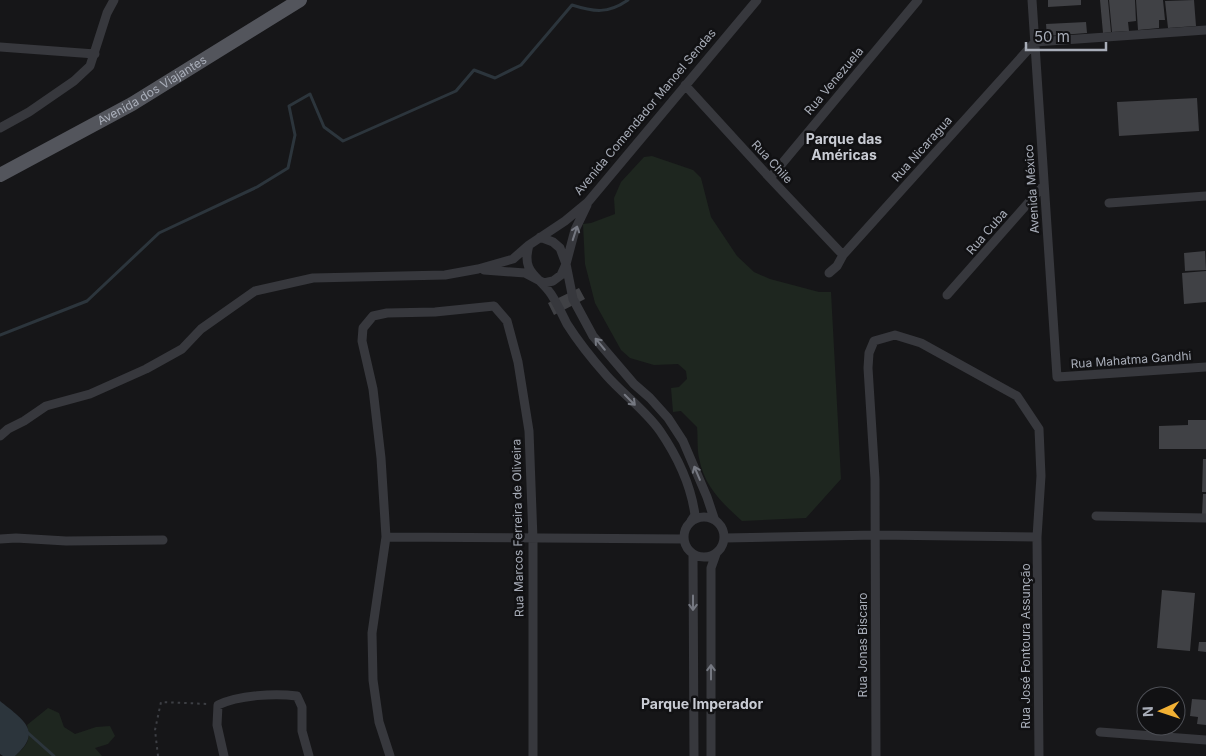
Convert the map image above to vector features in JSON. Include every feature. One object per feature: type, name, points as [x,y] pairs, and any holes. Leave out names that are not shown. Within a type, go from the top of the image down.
[{"type":"main road","name":"Avenida dos Viajantes","points":[[0,175],[132,104],[300,0]]},
{"type":"street","points":[[0,128],[29,112],[74,81],[90,66],[107,13],[114,0]]},
{"type":"street","name":"Avenida Comendador Manoel Sendas","points":[[0,436],[46,406],[90,394],[146,369],[182,349],[201,328],[255,291],[313,278],[445,275],[478,269],[513,259],[588,202],[757,0]]},
{"type":"street","name":"Rua Venezuela","points":[[770,178],[918,0]]},
{"type":"street","name":"Avenida México","points":[[1032,0],[1057,377]]},
{"type":"street","points":[[1035,42],[1206,30]]},
{"type":"street","name":"Rua Nicaragua","points":[[829,273],[837,266],[843,254],[1035,42]]},
{"type":"street","points":[[0,47],[95,54]]},
{"type":"street","name":"Rua Chile","points":[[685,85],[843,254]]},
{"type":"street","name":"Rua Cuba","points":[[947,295],[1044,185]]},
{"type":"street","points":[[1109,203],[1206,196]]},
{"type":"street","points":[[478,269],[525,273],[544,283],[553,281],[561,275],[566,264],[575,230],[588,202]]},
{"type":"street","points":[[529,245],[527,251],[528,266],[536,279],[550,292],[582,346],[608,378],[659,429],[678,461],[693,502],[695,515],[685,529],[684,539],[687,548],[693,555],[705,558],[716,554],[723,547],[725,538],[722,526],[714,518],[683,441],[668,418],[634,384],[592,336],[573,299],[566,264],[560,248],[553,242],[540,237]]},
{"type":"street","name":"Rua Marcos Ferreira de Oliveira","points":[[386,537],[381,458],[373,390],[362,341],[363,328],[373,316],[387,313],[435,312],[494,306],[507,321],[518,362],[529,431],[533,539],[532,756]]},
{"type":"street","name":"Rua José Fontoura Assunção","points":[[874,341],[895,335],[921,343],[1017,396],[1039,429],[1041,476],[1037,537],[1039,756]]},
{"type":"street","name":"Rua Jonas Biscaro","points":[[874,341],[869,353],[868,368],[875,479],[876,756]]},
{"type":"street","name":"Rua Mahatma Gandhi","points":[[1057,377],[1206,367]]},
{"type":"street","points":[[691,521],[702,516],[714,518]]},
{"type":"street","points":[[1096,516],[1206,518]]},
{"type":"street","points":[[725,538],[876,535],[1037,537]]},
{"type":"street","points":[[390,756],[378,722],[373,680],[372,642],[386,537],[684,539]]},
{"type":"street","points":[[0,539],[66,541],[163,540]]},
{"type":"street","points":[[711,756],[711,568],[716,554]]},
{"type":"street","points":[[693,555],[694,756]]},
{"type":"street","points":[[224,756],[217,725],[218,705],[230,699],[284,694],[297,696],[302,707],[302,731],[309,756]]},
{"type":"street","points":[[1100,732],[1206,740]]},
{"type":"path","points":[[158,756],[155,730],[160,702],[218,705]]},
{"type":"shaded area","points":[[652,156],[693,170],[701,178],[711,217],[737,256],[754,272],[770,279],[819,292],[831,292],[841,479],[806,518],[742,521],[728,508],[715,493],[701,468],[698,454],[697,427],[681,411],[673,412],[671,388],[679,387],[687,379],[686,371],[678,364],[654,365],[630,358],[621,350],[595,303],[585,264],[583,224],[615,214],[614,198],[621,182],[644,157]]},
{"type":"shaded area","points":[[0,701],[22,720],[29,732],[24,747],[15,756],[3,756],[0,754]]},
{"type":"shaded area","points":[[48,708],[59,713],[64,727],[75,734],[96,727],[110,726],[115,736],[108,744],[95,748],[102,756],[15,756],[27,742],[27,725]]},
{"type":"building","points":[[1048,0],[1081,0],[1081,5],[1048,7]]},
{"type":"building","points":[[1100,0],[1108,0],[1111,32],[1103,33]]},
{"type":"building","points":[[1109,0],[1135,0],[1136,21],[1128,22],[1129,31],[1112,32]]},
{"type":"building","points":[[1136,0],[1163,0],[1165,20],[1159,20],[1159,28],[1138,30]]},
{"type":"building","points":[[1194,0],[1196,26],[1168,28],[1165,1]]},
{"type":"building","points":[[1086,22],[1087,33],[1047,36],[1046,24]]},
{"type":"building","points":[[1197,98],[1199,131],[1119,136],[1117,102]]},
{"type":"building","points":[[1205,251],[1206,270],[1185,271],[1184,253]]},
{"type":"building","points":[[1206,271],[1206,302],[1184,304],[1182,273]]},
{"type":"building","points":[[579,288],[585,299],[554,315],[548,303]]},
{"type":"building","points":[[1188,420],[1206,420],[1206,449],[1159,449],[1159,426],[1188,425]]},
{"type":"building","points":[[1203,459],[1206,459],[1206,492],[1202,492]]},
{"type":"building","points":[[1203,494],[1206,494],[1206,515],[1202,514]]},
{"type":"building","points":[[1162,590],[1195,593],[1190,651],[1157,648]]},
{"type":"building","points":[[1199,642],[1206,642],[1206,652],[1198,651]]},
{"type":"building","points":[[1192,699],[1206,700],[1206,725],[1197,724],[1198,717],[1190,716]]},
{"type":"waterway","points":[[0,335],[87,301],[159,233],[257,187],[288,168],[295,135],[289,106],[310,94],[324,127],[343,141],[456,91],[474,70],[495,78],[521,65],[572,5],[587,9],[607,10],[621,5],[628,0]]},
{"type":"waterway","points":[[27,732],[54,756]]},
{"type":"district","name":"Parque das Américas","points":[[844,148]]},
{"type":"district","name":"Parque Imperador","points":[[702,704]]}]
